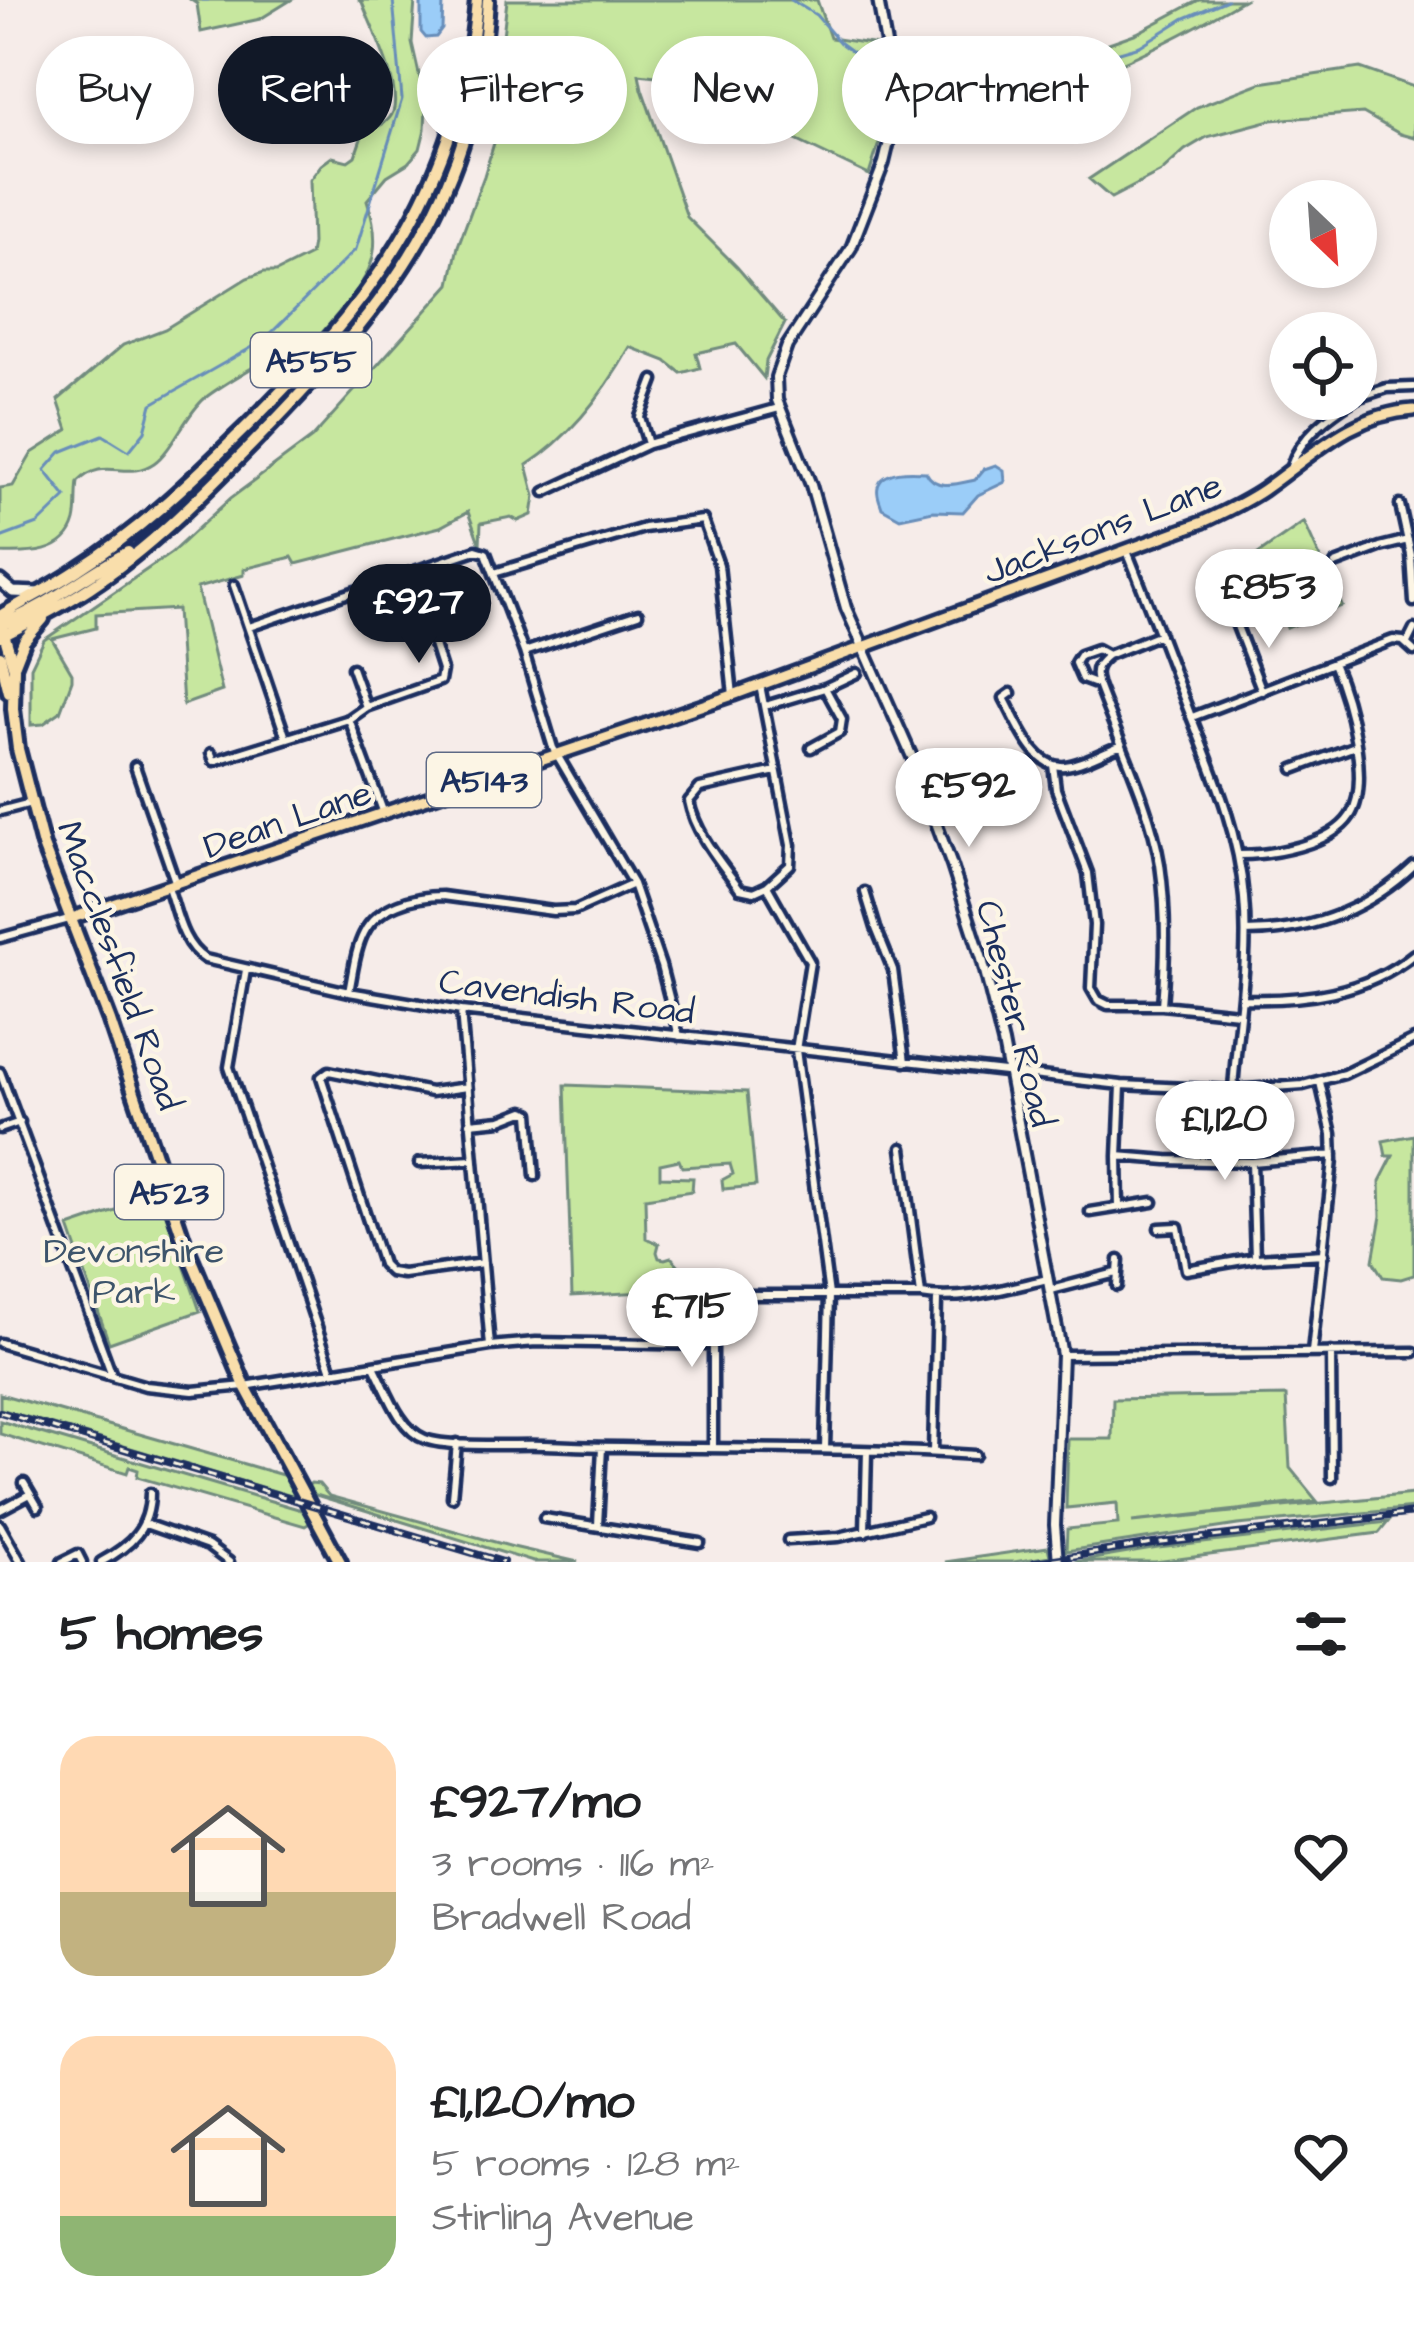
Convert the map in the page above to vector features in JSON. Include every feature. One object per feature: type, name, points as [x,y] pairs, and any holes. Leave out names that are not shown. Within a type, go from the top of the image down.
[{"type":"highway","name":"A555","points":[[1,627],[39,593],[81,569],[194,478],[303,369],[362,301],[406,234],[441,156],[466,73],[477,0]]},
{"type":"highway","name":"A555","points":[[1,627],[49,612],[91,587],[147,542],[315,378],[374,310],[437,208],[457,161],[480,75],[488,0]]},
{"type":"highway","points":[[1,627],[147,542]]},
{"type":"highway","points":[[14,668],[28,635],[49,612]]},
{"type":"highway","name":"Macclesfield Road","points":[[1,627],[14,668],[11,705],[18,749],[46,857],[110,1021],[184,1241],[245,1386],[340,1562]]},
{"type":"highway","points":[[0,656],[11,705]]},
{"type":"highway","name":"Macclesfield Road","points":[[0,686],[11,705]]},
{"type":"main road","name":"Jacksons Lane","points":[[862,648],[1236,507],[1336,434],[1379,416],[1414,410]]},
{"type":"main road","points":[[0,581],[20,594],[39,593]]},
{"type":"main road","name":"Dean Lane","points":[[69,919],[862,648]]},
{"type":"street","name":"Chester Road","points":[[878,0],[891,72],[890,138],[884,163],[843,262],[787,346],[776,377],[779,408],[811,485],[846,608],[911,756],[982,959],[1010,1075],[1061,1355],[1058,1562]]},
{"type":"street","points":[[647,444],[640,410],[653,380]]},
{"type":"street","points":[[1377,391],[1414,387]]},
{"type":"street","points":[[545,492],[647,444],[779,408]]},
{"type":"street","points":[[1290,469],[1295,453],[1326,420]]},
{"type":"street","points":[[1400,505],[1414,602]]},
{"type":"street","points":[[494,573],[644,528],[703,520],[719,565],[733,695]]},
{"type":"street","points":[[1335,564],[1408,540]]},
{"type":"street","points":[[1126,549],[1226,807],[1239,855],[1246,932],[1233,1090]]},
{"type":"street","points":[[249,627],[476,550],[486,553],[557,755],[633,884],[679,1036]]},
{"type":"street","points":[[211,753],[214,761],[350,719],[366,707],[440,681],[442,670],[411,573]]},
{"type":"street","points":[[234,585],[286,738]]},
{"type":"street","points":[[1240,604],[1230,608],[1262,691]]},
{"type":"street","points":[[524,652],[638,614]]},
{"type":"street","points":[[1407,643],[1414,629]]},
{"type":"street","points":[[1160,634],[1108,655],[1098,663],[1095,674],[1159,859],[1167,937],[1162,1005]]},
{"type":"street","points":[[1192,717],[1393,640],[1407,643],[1414,651]]},
{"type":"street","points":[[1098,685],[1082,679],[1076,658],[1097,649],[1108,655]]},
{"type":"street","points":[[1239,855],[1260,855],[1321,838],[1348,820],[1354,810],[1358,788],[1349,703],[1333,663]]},
{"type":"street","points":[[352,668],[366,707]]},
{"type":"street","points":[[765,706],[856,673]]},
{"type":"street","points":[[760,685],[790,845],[790,865],[767,886],[754,892],[740,889],[699,829],[688,801],[700,788],[776,771]]},
{"type":"street","points":[[811,748],[840,732],[842,719],[825,688]]},
{"type":"street","points":[[1004,697],[1046,763],[1079,762],[1120,746]]},
{"type":"street","points":[[350,719],[384,814]]},
{"type":"street","points":[[1294,769],[1355,746]]},
{"type":"street","points":[[1053,765],[1056,789],[1088,873],[1094,925],[1091,988],[1098,1000],[1108,1005],[1238,1013]]},
{"type":"street","name":"Cavendish Road","points":[[135,766],[186,938],[194,952],[213,963],[461,1010],[1121,1085],[1233,1090],[1320,1082],[1414,1040]]},
{"type":"street","points":[[0,811],[32,802]]},
{"type":"street","points":[[1246,932],[1298,929],[1344,914],[1414,866]]},
{"type":"street","points":[[350,992],[364,932],[383,912],[402,904],[442,896],[575,910],[633,884]]},
{"type":"street","points":[[767,886],[810,962],[796,1050],[829,1295],[825,1449]]},
{"type":"street","points":[[865,892],[892,970],[905,1062]]},
{"type":"street","points":[[0,938],[69,919]]},
{"type":"street","points":[[1240,999],[1284,1001],[1328,994],[1369,980],[1414,954]]},
{"type":"street","points":[[246,970],[229,1067],[332,1371]]},
{"type":"street","points":[[461,1010],[490,1346]]},
{"type":"street","points":[[467,1087],[431,1092],[328,1071],[321,1077],[382,1264],[390,1272],[403,1274],[483,1263]]},
{"type":"street","points":[[0,1072],[112,1376]]},
{"type":"street","points":[[1312,1352],[1333,1155],[1320,1082]]},
{"type":"street","points":[[1119,1208],[1121,1085]]},
{"type":"street","points":[[470,1123],[501,1120],[524,1111],[530,1114],[535,1176]]},
{"type":"street","points":[[0,1129],[20,1122]]},
{"type":"street","points":[[902,1148],[921,1295]]},
{"type":"street","points":[[1118,1156],[1252,1162],[1333,1155]]},
{"type":"street","points":[[419,1163],[473,1160]]},
{"type":"street","points":[[1252,1162],[1255,1258]]},
{"type":"street","points":[[1090,1213],[1153,1202]]},
{"type":"street","points":[[1159,1228],[1183,1226],[1186,1270],[1255,1258],[1324,1254]]},
{"type":"street","points":[[1117,1286],[1119,1261]]},
{"type":"street","points":[[1051,1290],[1116,1273]]},
{"type":"street","points":[[713,1446],[715,1294],[937,1298],[1048,1280]]},
{"type":"street","points":[[934,1452],[937,1298]]},
{"type":"street","points":[[0,1342],[146,1386],[194,1391],[536,1342],[712,1346]]},
{"type":"street","points":[[1331,1352],[1332,1478]]},
{"type":"street","points":[[1061,1355],[1414,1352]]},
{"type":"street","points":[[374,1366],[408,1426],[424,1439],[602,1448],[713,1446],[975,1455]]},
{"type":"street","points":[[452,1497],[457,1443]]},
{"type":"street","points":[[598,1525],[602,1448]]},
{"type":"street","points":[[865,1532],[867,1451]]},
{"type":"street","points":[[24,1483],[38,1507]]},
{"type":"street","points":[[104,1561],[133,1540],[145,1524],[149,1493]]},
{"type":"street","points":[[0,1510],[30,1494]]},
{"type":"street","points":[[788,1540],[865,1532],[925,1517]]},
{"type":"street","points":[[544,1518],[700,1543]]},
{"type":"street","points":[[145,1524],[208,1546],[229,1562]]},
{"type":"street","points":[[0,1525],[21,1562]]},
{"type":"street","points":[[0,1547],[9,1542]]},
{"type":"street","points":[[62,1562],[78,1554],[82,1562]]},
{"type":"green space","points":[[191,0],[291,0],[260,19],[201,32],[197,4]]},
{"type":"green space","points":[[358,0],[415,0],[412,43],[417,65],[417,144],[421,144],[408,163],[387,176],[367,200],[374,249],[358,288],[313,341],[269,359],[205,398],[154,463],[134,470],[97,470],[78,482],[75,521],[55,546],[0,553],[0,488],[13,486],[32,453],[68,430],[58,400],[123,345],[165,329],[247,278],[276,272],[310,255],[310,180],[321,165],[332,157],[348,161],[359,144],[393,144],[393,36],[376,36]]},
{"type":"green space","points":[[507,0],[817,0],[830,38],[842,40],[842,144],[879,144],[869,175],[804,144],[818,144],[818,36],[651,36],[651,75],[639,74],[651,115],[651,144],[661,144],[687,217],[785,323],[766,361],[764,378],[736,344],[696,353],[700,368],[681,373],[666,361],[630,347],[586,412],[527,465],[535,496],[532,515],[518,521],[511,517],[481,523],[480,545],[468,512],[440,527],[296,564],[292,557],[244,569],[244,575],[197,588],[222,691],[183,705],[177,609],[96,614],[96,628],[52,639],[72,680],[60,712],[43,724],[31,725],[31,667],[44,640],[171,553],[231,498],[312,438],[450,284],[458,246],[494,144],[627,144],[627,36],[503,36]]},
{"type":"green space","points":[[1199,0],[1243,0],[1131,59],[1129,36]]},
{"type":"green space","points":[[1360,68],[1414,87],[1414,138],[1363,113],[1271,120],[1207,137],[1161,172],[1111,198],[1089,179],[1197,107],[1260,83]]},
{"type":"green space","points":[[1304,522],[1342,606],[1287,628],[1258,554]]},
{"type":"green space","points":[[565,1085],[747,1092],[756,1186],[723,1189],[722,1180],[733,1174],[730,1164],[682,1167],[679,1160],[660,1164],[660,1177],[693,1178],[692,1191],[645,1198],[646,1238],[659,1244],[659,1258],[671,1257],[700,1289],[572,1296]]},
{"type":"green space","points":[[1414,1135],[1414,1275],[1383,1277],[1373,1261],[1381,1216],[1380,1181],[1393,1156],[1386,1156],[1383,1141]]},
{"type":"green space","name":"Devonshire Park","points":[[160,1196],[200,1311],[109,1343],[69,1227]]},
{"type":"green space","points":[[0,1394],[286,1476],[298,1498],[0,1409]]},
{"type":"green space","points":[[1286,1396],[1290,1468],[1317,1501],[1132,1522],[1414,1494],[1414,1508],[1238,1525],[1066,1551],[1067,1529],[1118,1524],[1117,1503],[1066,1508],[1068,1439],[1112,1439],[1113,1399]]},
{"type":"green space","points":[[0,1421],[322,1516],[305,1526],[137,1477],[138,1470],[129,1467],[127,1473],[0,1434]]},
{"type":"green space","points":[[311,1483],[319,1484],[329,1496],[578,1562],[533,1562],[303,1491]]},
{"type":"green space","points":[[1388,1522],[1379,1533],[1155,1562],[1075,1562],[1158,1548]]},
{"type":"green space","points":[[1048,1547],[1050,1556],[1014,1562],[945,1562]]},
{"type":"water","points":[[421,0],[441,0],[442,29],[437,36],[421,32]]},
{"type":"water","points":[[996,465],[1004,470],[1005,482],[978,495],[963,512],[933,511],[900,518],[882,508],[878,498],[881,481],[891,474],[926,472],[935,482],[954,484],[975,480],[984,469]]},
{"type":"waterway","points":[[202,0],[208,0]]},
{"type":"waterway","points":[[0,538],[38,524],[66,497],[45,470],[61,452],[103,435],[129,451],[145,431],[152,404],[263,341],[356,249],[402,99],[393,0]]},
{"type":"waterway","points":[[791,0],[816,15],[840,43],[906,92],[966,106],[1026,87],[1062,65],[1140,46],[1183,19],[1227,0]]},
{"type":"railway","points":[[0,1412],[503,1562]]},
{"type":"railway","points":[[1035,1562],[1414,1513]]}]
